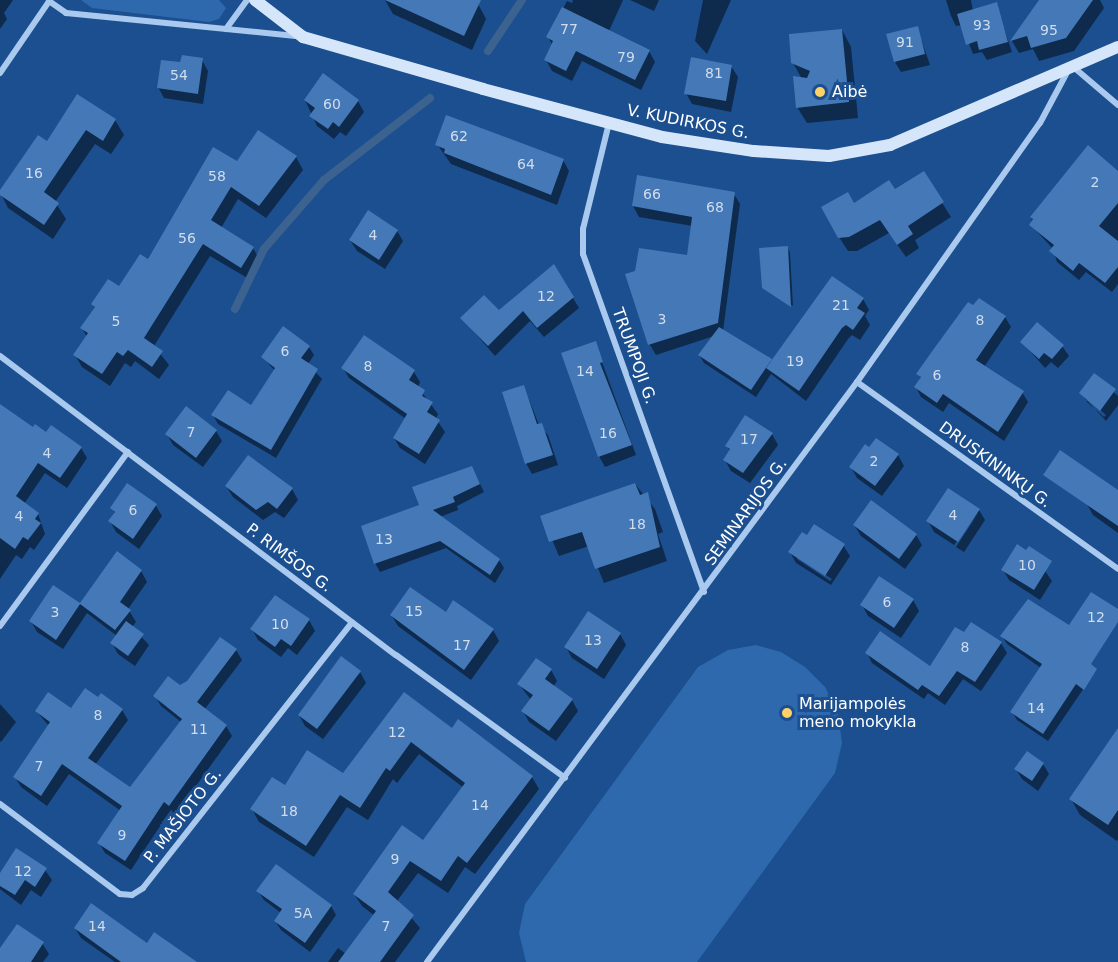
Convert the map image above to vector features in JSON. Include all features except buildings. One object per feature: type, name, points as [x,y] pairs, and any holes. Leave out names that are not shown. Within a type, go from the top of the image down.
[{"type":"main road","name":"V. KUDIRKOS G.","points":[[255,0],[303,37],[609,123],[662,137],[754,151],[829,156],[890,145],[1071,65],[1118,47]]},
{"type":"street","points":[[226,29],[247,0]]},
{"type":"street","points":[[0,73],[50,1],[66,13],[303,37]]},
{"type":"street","points":[[1071,65],[1118,105]]},
{"type":"street","name":"SEMINARIJOS G.","points":[[427,962],[704,592],[857,382],[1041,123],[1071,65]]},
{"type":"street","name":"TRUMPOJI G.","points":[[609,123],[584,229],[583,254],[704,592]]},
{"type":"street","name":"P. RIMŠOS G.","points":[[0,356],[352,622],[565,778]]},
{"type":"street","name":"DRUSKININKŲ G.","points":[[857,382],[1118,569]]},
{"type":"street","points":[[0,626],[128,452]]},
{"type":"street","name":"P. MAŠIOTO G.","points":[[0,804],[120,894],[132,895],[143,888],[352,622]]},
{"type":"shaded area","points":[[81,0],[219,0],[226,8],[219,19],[209,22],[92,8]]},
{"type":"shaded area","points":[[756,645],[781,652],[805,667],[825,687],[838,713],[842,743],[835,773],[697,962],[526,962],[519,933],[525,904],[698,667],[728,650]]},
{"type":"waterway","points":[[488,51],[522,0]]},
{"type":"waterway","points":[[235,309],[264,249],[324,180],[430,98]]},
{"type":"place","name":"Aibė","points":[[820,92]]},
{"type":"place","name":"Marijampolės meno mokykla","points":[[787,713]]}]
